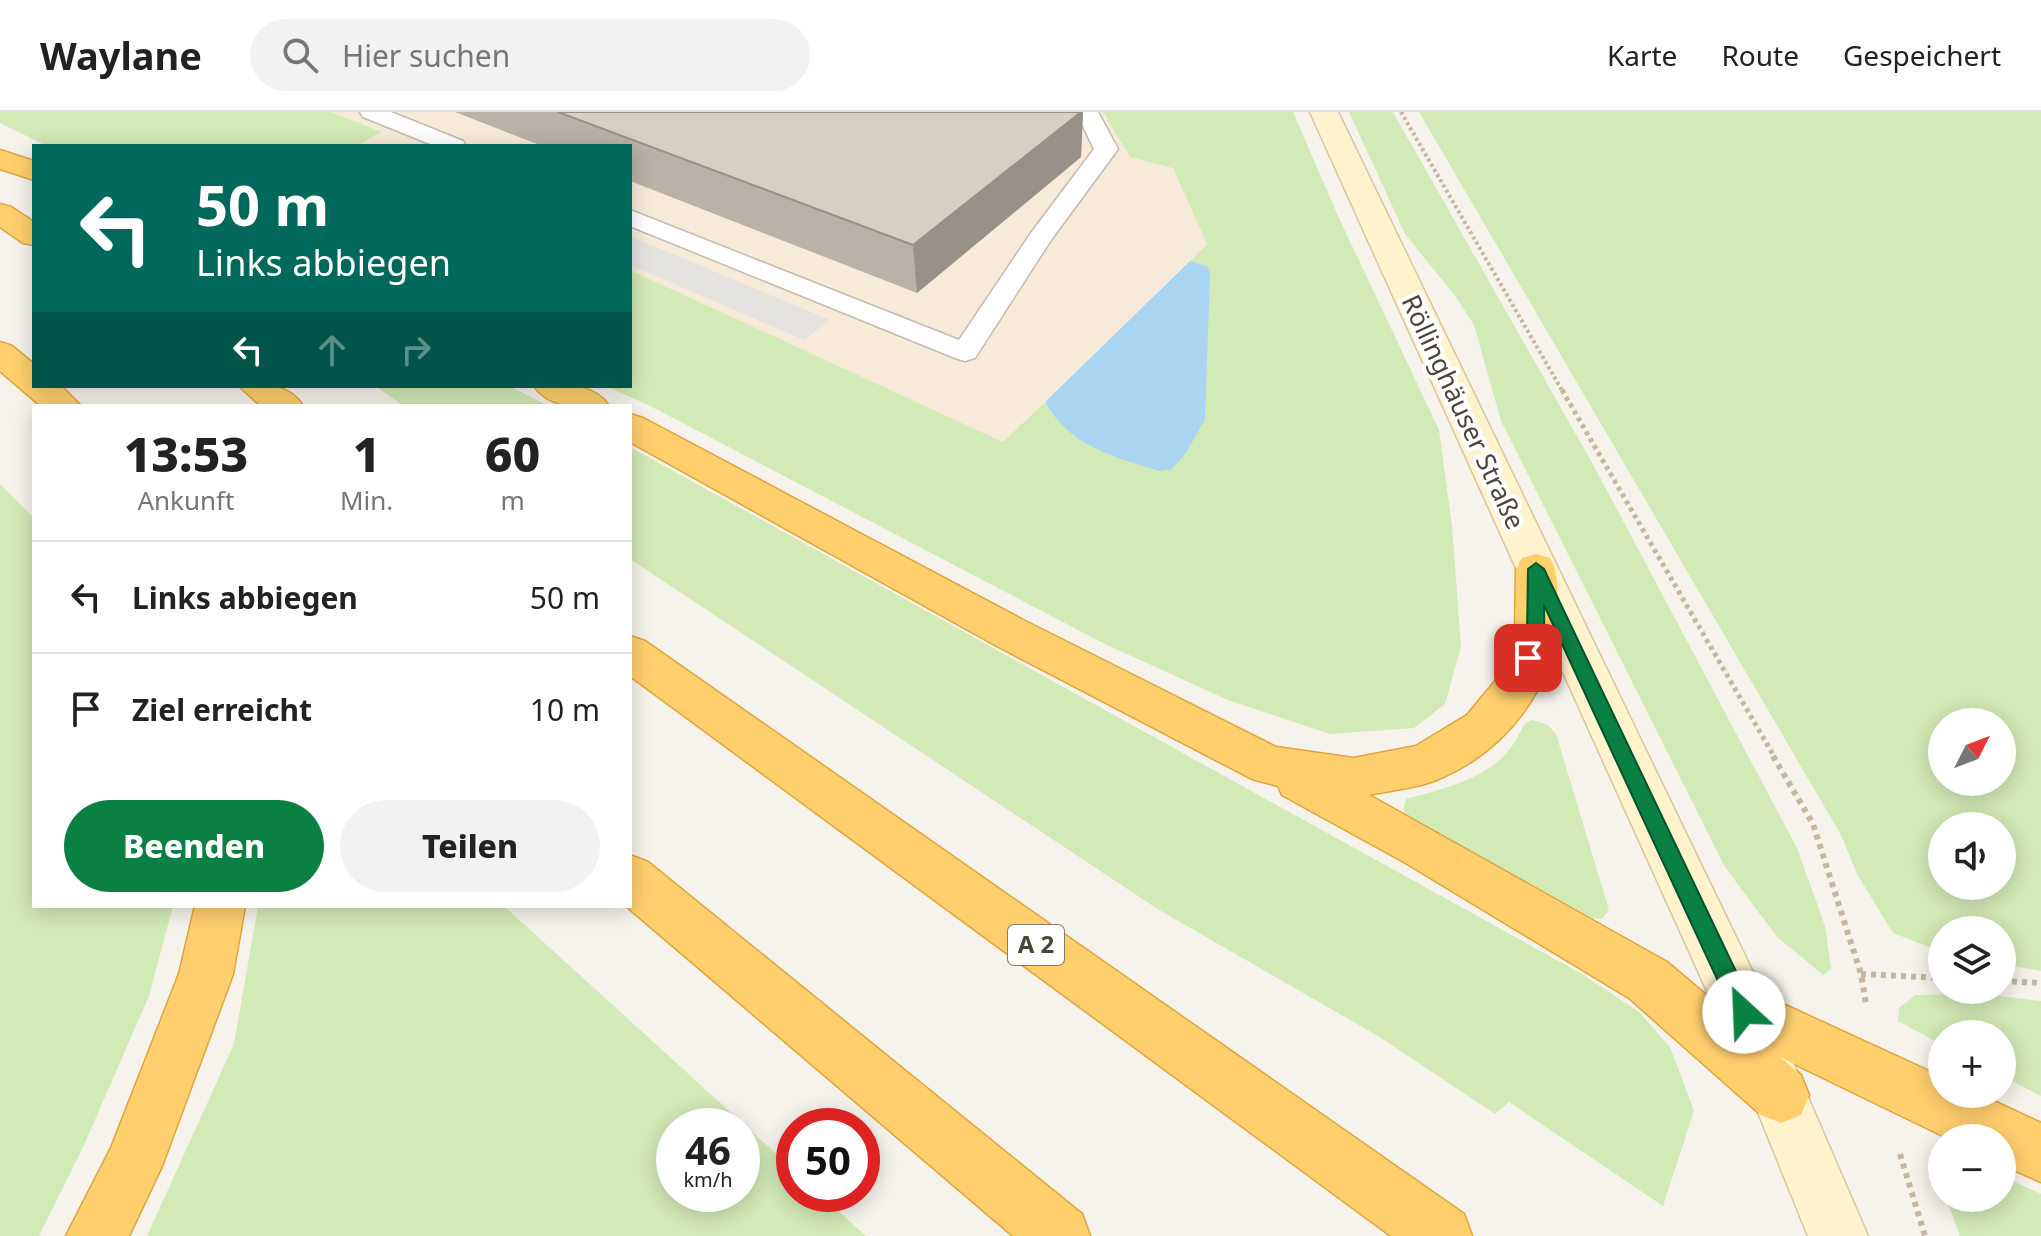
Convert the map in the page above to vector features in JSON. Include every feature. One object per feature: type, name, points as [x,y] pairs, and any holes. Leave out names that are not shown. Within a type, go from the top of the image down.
[{"type":"highway","points":[[0,159],[32,170]]},
{"type":"highway","points":[[0,213],[32,235]]},
{"type":"highway","points":[[0,353],[32,380]]},
{"type":"highway","points":[[41,388],[61,404]]},
{"type":"highway","points":[[260,388],[282,404]]},
{"type":"highway","points":[[556,388],[587,404]]},
{"type":"highway","points":[[632,427],[1010,633],[1269,765],[1421,847],[1648,980],[1781,1095]]},
{"type":"highway","points":[[1269,765],[1354,778],[1426,764],[1483,728],[1521,682],[1536,634],[1536,569]]},
{"type":"highway","name":"A 2","points":[[632,654],[1442,1236]]},
{"type":"highway","points":[[632,880],[1060,1236]]},
{"type":"highway","points":[[96,1236],[133,1166],[206,974],[220,908]]},
{"type":"highway","points":[[1744,1012],[2041,1153]]},
{"type":"main road","name":"Röllinghäuser Straße","points":[[1324,112],[1744,1012],[1838,1236]]},
{"type":"lane","points":[[371,112],[450,144]]},
{"type":"lane","points":[[632,218],[965,352],[1040,238],[1106,149],[1087,112]]},
{"type":"path","points":[[1401,112],[1813,824],[1861,974],[1877,1075],[1925,1236]]},
{"type":"path","points":[[1861,974],[1928,977]]},
{"type":"path","points":[[2016,982],[2041,983]]},
{"type":"shaded area","points":[[331,112],[1103,112],[1130,157],[1173,167],[1207,244],[1003,442],[632,271],[632,144],[359,144],[381,131]]},
{"type":"shaded area","points":[[632,237],[830,320],[804,340],[632,266]]},
{"type":"green space","points":[[0,112],[331,112],[382,132],[360,144],[43,144],[0,123]]},
{"type":"green space","points":[[1103,112],[1293,112],[1338,216],[1439,430],[1452,526],[1461,647],[1445,704],[1414,728],[1330,734],[1228,700],[1105,644],[610,388],[632,388],[632,271],[1003,442],[1045,402],[1067,429],[1094,448],[1159,471],[1207,266],[1190,261],[1207,244],[1173,168],[1130,157]]},
{"type":"green space","points":[[1349,112],[1393,112],[1595,468],[1797,848],[1825,926],[1831,969],[1823,975],[1777,937],[1725,867],[1501,421],[1474,325],[1456,297],[1405,234]]},
{"type":"green space","points":[[1419,112],[2041,112],[2041,971],[2016,967],[2016,916],[1928,916],[1928,947],[1893,933],[1857,874],[1841,835]]},
{"type":"green space","points":[[378,388],[513,388],[545,404],[401,404]]},
{"type":"green space","points":[[632,448],[1582,974],[1639,1012],[1670,1047],[1694,1111],[1663,1206],[1509,1102],[1495,1114],[1378,1036],[1159,910],[632,560]]},
{"type":"green space","points":[[0,484],[32,516],[32,908],[172,908],[149,996],[84,1145],[39,1236],[0,1236]]},
{"type":"green space","points":[[1533,720],[1548,725],[1556,734],[1609,910],[1602,919],[1586,918],[1417,825],[1403,811],[1406,799],[1462,782],[1488,769],[1514,744],[1526,722]]},
{"type":"green space","points":[[258,908],[506,908],[726,1108],[656,1108],[656,1212],[760,1212],[760,1139],[776,1154],[776,1212],[840,1212],[866,1236],[147,1236],[234,1044]]},
{"type":"green space","points":[[1915,995],[1928,995],[1928,1004],[2016,1004],[2016,998],[2041,1001],[2041,1096],[2016,1083],[2016,1020],[1928,1020],[1928,1037],[1898,1021],[1899,1008]]},
{"type":"green space","points":[[2016,1182],[2041,1194],[2041,1236],[1960,1236],[1951,1212],[2016,1212]]},
{"type":"water","points":[[1190,261],[1207,266],[1210,274],[1205,419],[1186,453],[1172,469],[1159,471],[1094,448],[1067,429],[1045,402]]},
{"type":"building","points":[[558,112],[1081,112],[913,245]]},
{"type":"route","points":[[1528,658],[1536,634],[1536,569],[1744,1012]]}]
